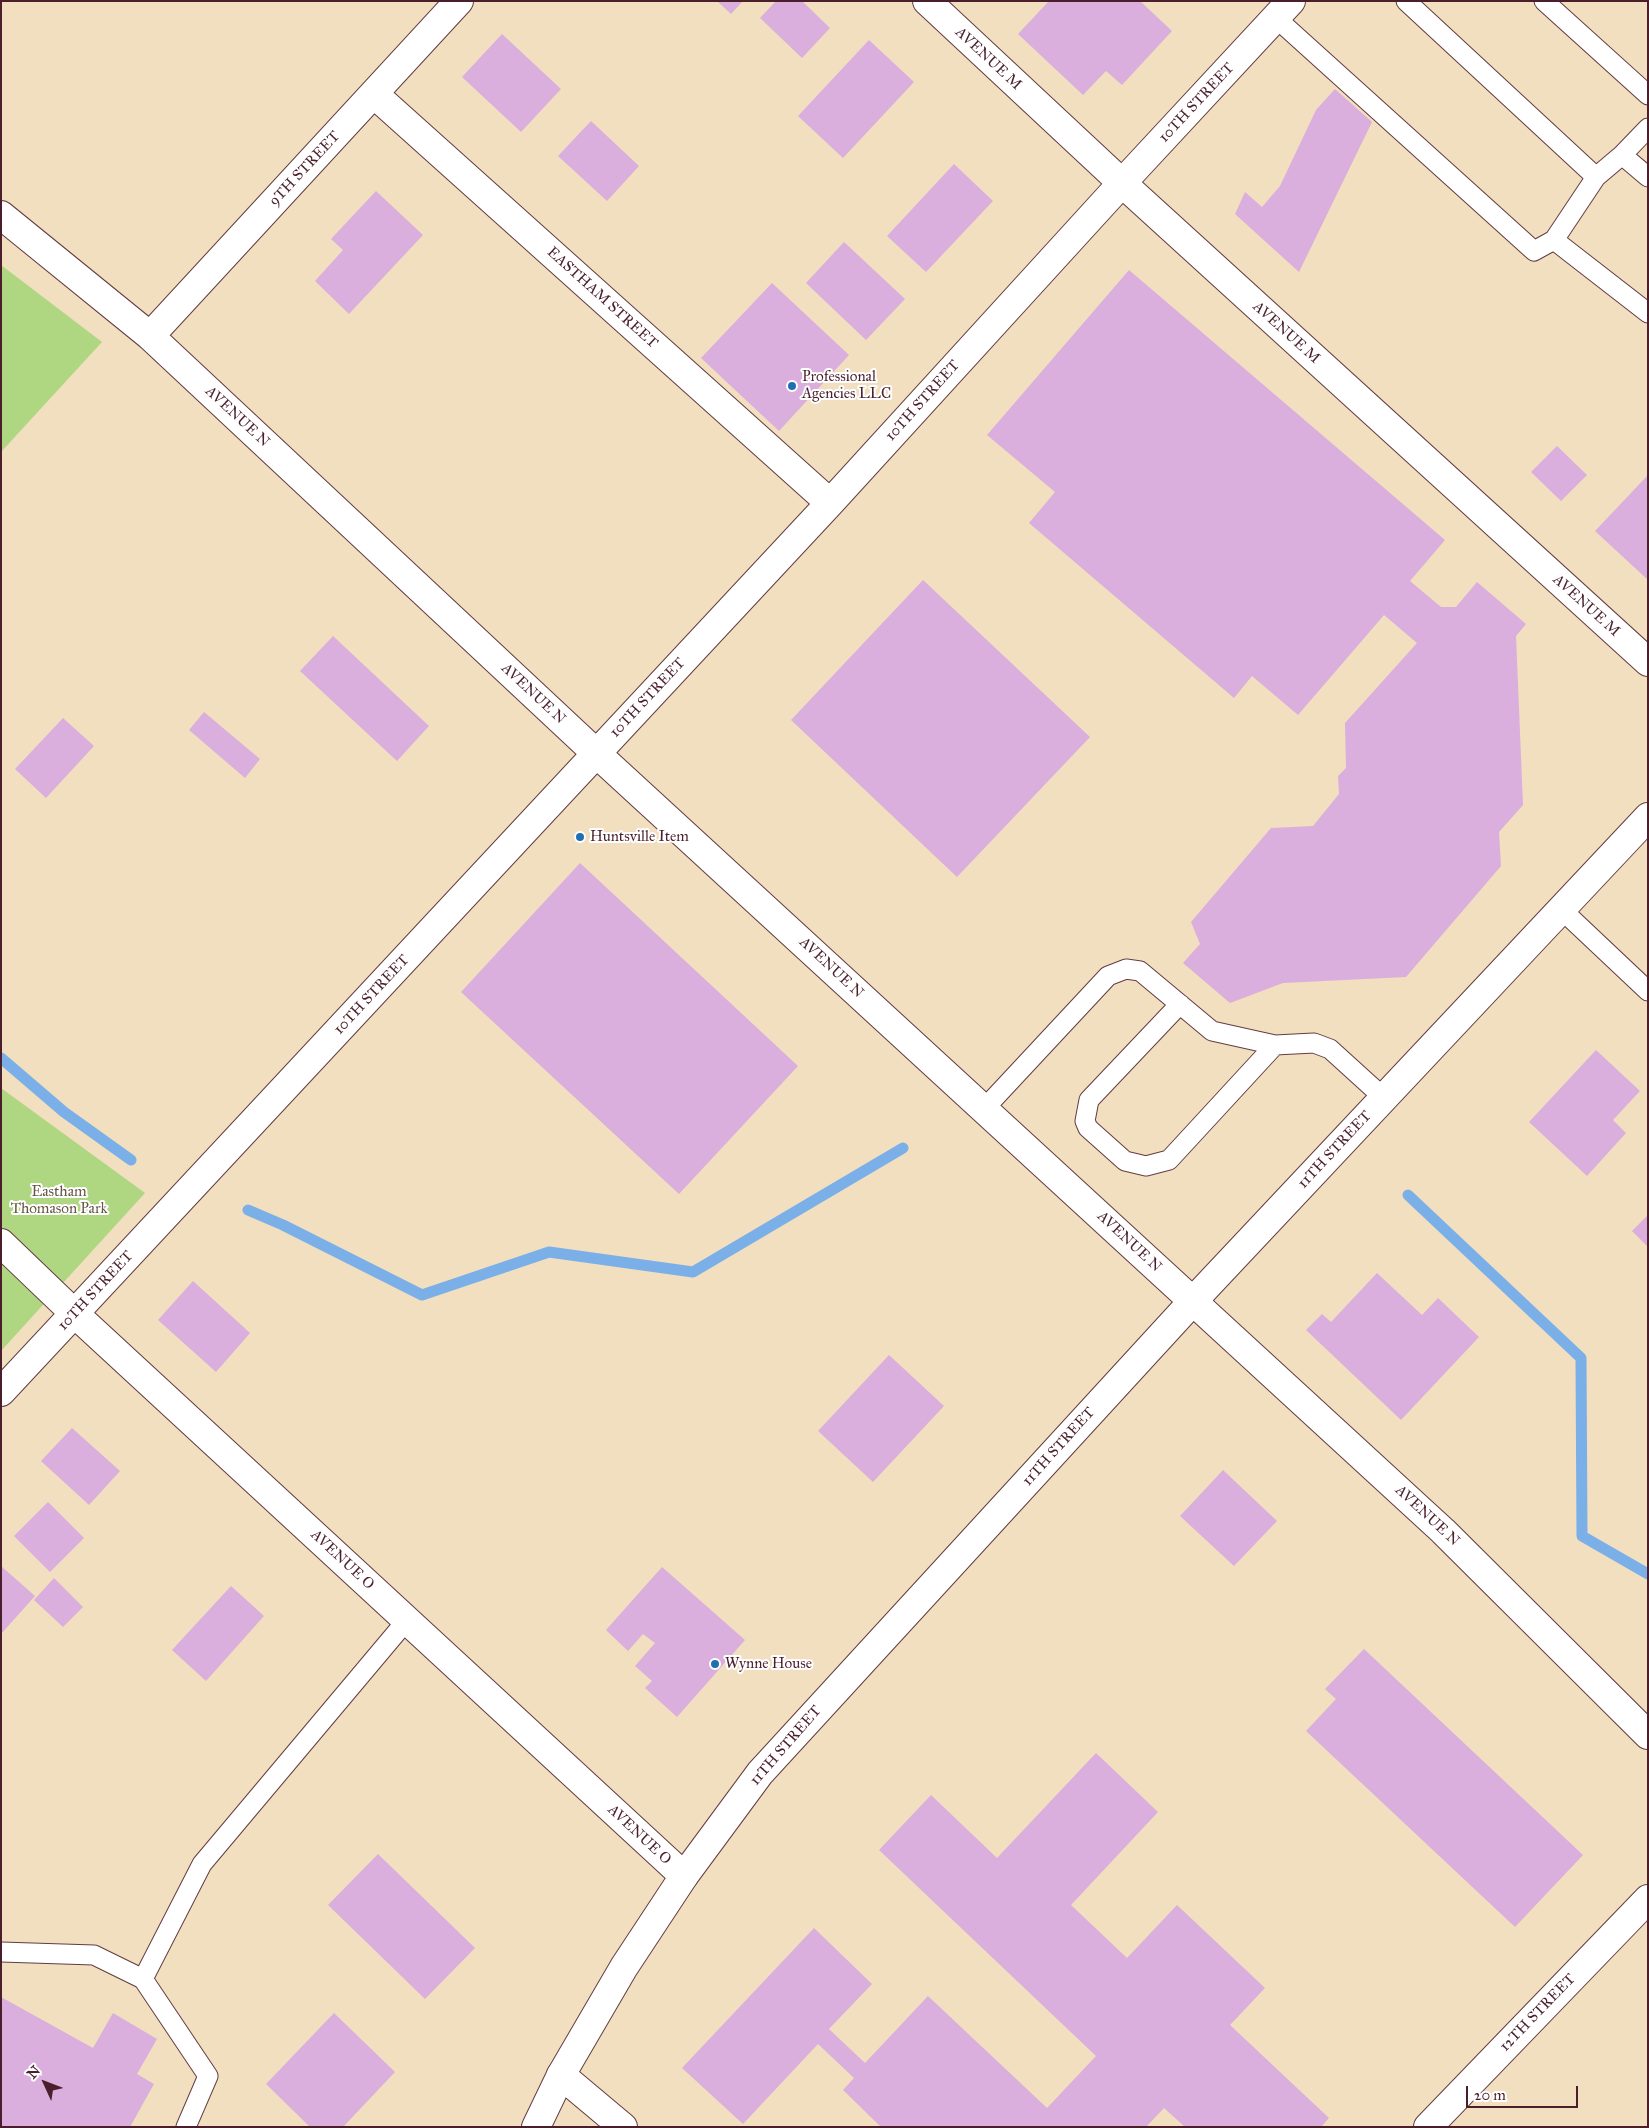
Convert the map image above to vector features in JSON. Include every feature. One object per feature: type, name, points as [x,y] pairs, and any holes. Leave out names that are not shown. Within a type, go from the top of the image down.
[{"type":"street","name":"9TH STREET","points":[[150,336],[459,1]]},
{"type":"street","name":"AVENUE M","points":[[927,1],[1122,184],[1648,662]]},
{"type":"street","name":"10TH STREET","points":[[1,1392],[597,754],[1284,10]]},
{"type":"street","name":"EASTHAM STREET","points":[[374,94],[830,503]]},
{"type":"street","name":"AVENUE N","points":[[1,215],[150,336],[597,754],[1443,1531],[1648,1735]]},
{"type":"street","name":"11TH STREET","points":[[536,2127],[561,2075],[624,1967],[684,1876],[760,1773],[1193,1301],[1648,817]]},
{"type":"street","name":"AVENUE O","points":[[1,1243],[75,1314],[684,1876]]},
{"type":"street","name":"12TH STREET","points":[[1428,2127],[1648,1899]]},
{"type":"street","points":[[561,2075],[623,2127]]},
{"type":"lane","points":[[1406,1],[1596,177]]},
{"type":"lane","points":[[1544,1],[1648,95]]},
{"type":"lane","points":[[1284,10],[1534,251],[1554,240],[1596,177],[1622,155],[1648,128]]},
{"type":"lane","points":[[1622,155],[1648,177]]},
{"type":"lane","points":[[1554,240],[1648,313]]},
{"type":"lane","points":[[1562,909],[1648,991]]},
{"type":"lane","points":[[984,1108],[1108,976],[1126,969],[1140,971],[1212,1031],[1275,1045],[1314,1044],[1330,1048],[1384,1098]]},
{"type":"lane","points":[[1180,1004],[1089,1100],[1085,1121],[1088,1128],[1125,1161],[1146,1166],[1169,1160],[1275,1045]]},
{"type":"lane","points":[[144,1979],[202,1864],[407,1620]]},
{"type":"lane","points":[[1,1952],[94,1955],[144,1979],[208,2076],[193,2124]]},
{"type":"green space","points":[[1,265],[102,342],[1,452]]},
{"type":"green space","name":"Eastham Thomason Park","points":[[1,1088],[145,1193],[1,1351]]},
{"type":"building","points":[[717,1],[743,1],[731,14]]},
{"type":"building","points":[[776,1],[802,1],[830,28],[802,58],[760,18]]},
{"type":"building","points":[[1049,1],[1140,1],[1172,31],[1122,85],[1106,71],[1083,95],[1018,34]]},
{"type":"building","points":[[502,34],[561,89],[521,132],[462,77]]},
{"type":"building","points":[[869,40],[914,82],[843,158],[798,116]]},
{"type":"building","points":[[1335,89],[1372,122],[1299,272],[1235,214],[1245,192],[1262,207],[1280,186],[1316,110]]},
{"type":"building","points":[[591,121],[639,166],[607,201],[558,156]]},
{"type":"building","points":[[954,164],[993,201],[926,272],[887,236]]},
{"type":"building","points":[[376,191],[423,235],[349,314],[315,281],[343,250],[331,239]]},
{"type":"building","points":[[844,242],[905,299],[866,340],[806,283]]},
{"type":"building","points":[[1129,270],[1445,540],[1410,581],[1441,607],[1456,607],[1477,582],[1526,624],[1516,636],[1523,805],[1499,832],[1501,866],[1406,977],[1283,983],[1230,1003],[1183,963],[1200,944],[1191,922],[1271,828],[1313,826],[1339,794],[1338,776],[1346,768],[1345,723],[1417,643],[1384,615],[1298,715],[1252,676],[1234,698],[1029,523],[1055,492],[987,435]]},
{"type":"building","points":[[772,283],[849,355],[779,431],[701,358]]},
{"type":"building","points":[[1557,446],[1587,475],[1561,501],[1531,472]]},
{"type":"building","points":[[1648,475],[1648,580],[1595,531]]},
{"type":"building","points":[[923,580],[1090,737],[957,877],[791,720]]},
{"type":"building","points":[[333,636],[429,726],[397,761],[300,671]]},
{"type":"building","points":[[204,712],[260,759],[245,778],[189,730]]},
{"type":"building","points":[[63,718],[94,746],[46,798],[15,769]]},
{"type":"building","points":[[580,863],[798,1066],[679,1194],[461,992]]},
{"type":"building","points":[[1596,1050],[1640,1091],[1613,1120],[1626,1133],[1587,1176],[1529,1122]]},
{"type":"building","points":[[1648,1215],[1648,1247],[1632,1231]]},
{"type":"building","points":[[1377,1273],[1422,1315],[1438,1298],[1479,1337],[1401,1420],[1306,1330],[1322,1314],[1331,1322]]},
{"type":"building","points":[[193,1281],[250,1333],[216,1372],[158,1320]]},
{"type":"building","points":[[889,1355],[944,1406],[873,1482],[818,1431]]},
{"type":"building","points":[[72,1428],[120,1471],[89,1505],[41,1461]]},
{"type":"building","points":[[1223,1470],[1277,1521],[1234,1566],[1180,1516]]},
{"type":"building","points":[[48,1502],[84,1538],[50,1572],[14,1536]]},
{"type":"building","points":[[1,1566],[35,1596],[1,1634]]},
{"type":"building","points":[[662,1567],[745,1640],[677,1717],[645,1688],[652,1681],[635,1666],[655,1643],[643,1634],[628,1651],[606,1630]]},
{"type":"building","points":[[54,1578],[83,1607],[63,1627],[34,1600]]},
{"type":"building","points":[[231,1586],[264,1616],[206,1681],[172,1650]]},
{"type":"building","points":[[1364,1649],[1583,1855],[1515,1927],[1306,1731],[1336,1699],[1325,1689]]},
{"type":"building","points":[[1096,1753],[1158,1812],[1071,1905],[1127,1958],[1177,1905],[1265,1988],[1230,2025],[1329,2118],[1321,2127],[1185,2127],[1164,2108],[1146,2127],[881,2127],[843,2090],[854,2078],[818,2044],[743,2124],[682,2068],[814,1928],[872,1984],[829,2029],[865,2063],[928,1996],[1047,2108],[1096,2056],[879,1850],[931,1795],[997,1858]]},
{"type":"building","points":[[378,1854],[475,1948],[425,1999],[328,1905]]},
{"type":"building","points":[[1,1997],[93,2048],[113,2013],[157,2039],[137,2074],[154,2084],[130,2127],[1,2127]]},
{"type":"building","points":[[334,2013],[395,2072],[343,2127],[310,2127],[266,2084]]},
{"type":"waterway","points":[[1,1058],[64,1112],[131,1160]]},
{"type":"waterway","points":[[248,1210],[283,1225],[422,1295],[549,1252],[693,1272],[903,1148]]},
{"type":"waterway","points":[[1408,1195],[1581,1358],[1582,1536],[1648,1574]]},
{"type":"place","name":"Professional Agencies LLC","points":[[792,386]]},
{"type":"place","name":"Huntsville Item","points":[[580,837]]},
{"type":"place","name":"Wynne House","points":[[715,1664]]}]
